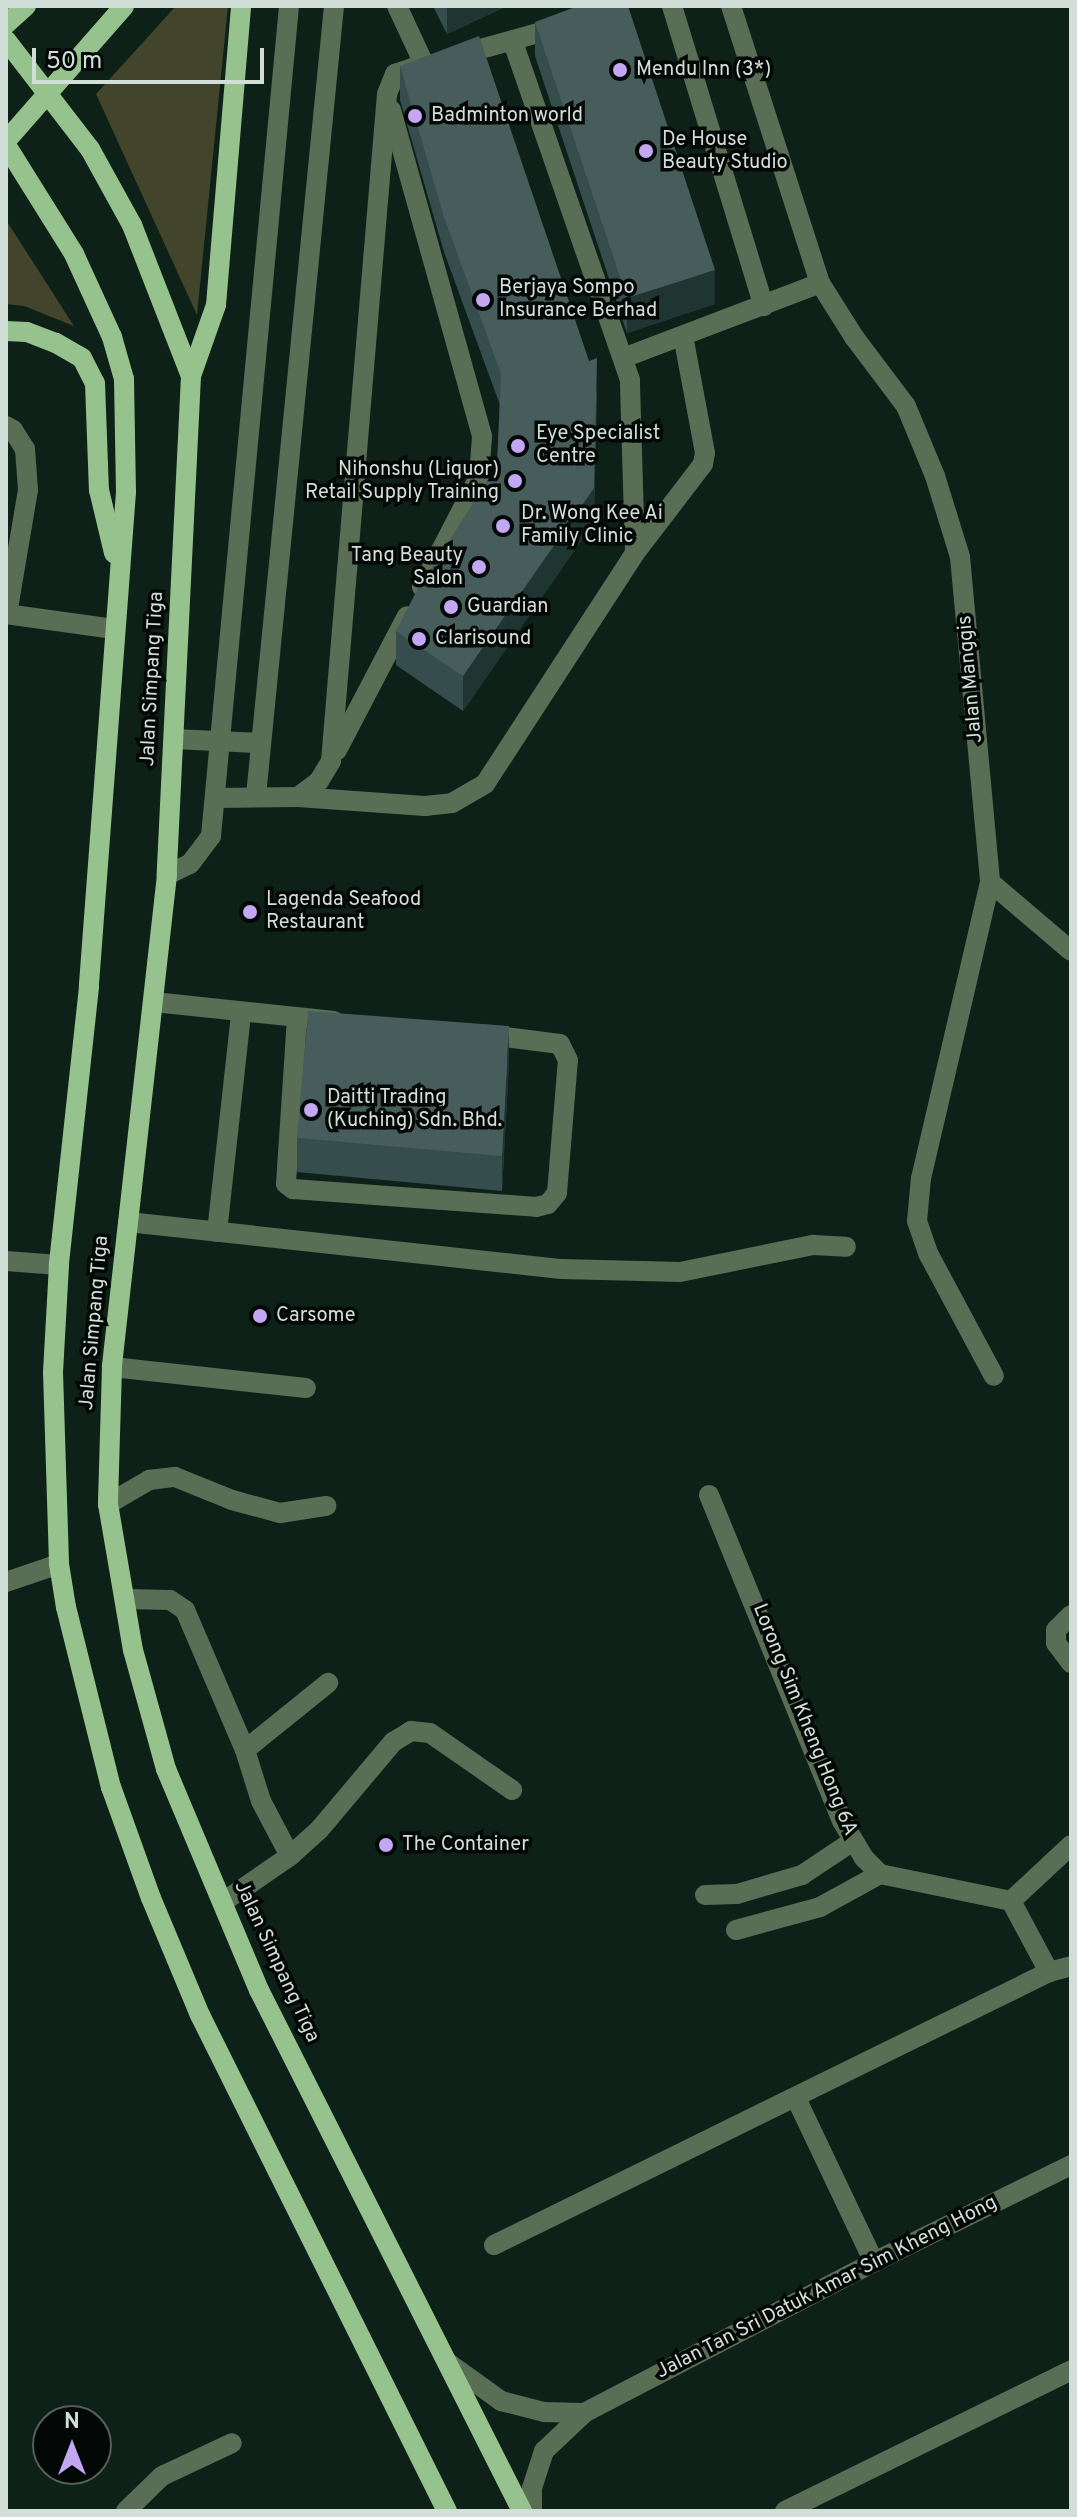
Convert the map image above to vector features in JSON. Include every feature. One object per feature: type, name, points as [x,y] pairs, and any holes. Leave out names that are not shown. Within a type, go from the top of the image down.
[{"type":"main road","points":[[6,24],[26,6]]},
{"type":"main road","points":[[6,143],[48,90],[124,6]]},
{"type":"main road","points":[[191,376],[216,305],[241,6]]},
{"type":"main road","name":"Jalan Simpang Tiga","points":[[6,40],[48,90],[90,149],[132,225],[191,376],[167,875],[112,1367],[108,1504],[133,1650],[166,1769],[259,1990],[522,2511]]},
{"type":"main road","name":"Jalan Simpang Tiga","points":[[6,143],[74,254],[112,337],[124,379],[126,492],[89,987],[59,1265],[53,1372],[59,1564],[77,1659],[111,1787],[157,1913],[200,2015],[447,2511]]},
{"type":"main road","points":[[6,331],[27,332],[56,343],[82,358],[95,383],[99,490],[119,572]]},
{"type":"street","points":[[167,875],[190,864],[211,836],[289,6]]},
{"type":"street","points":[[256,796],[334,6]]},
{"type":"street","points":[[397,6],[424,64]]},
{"type":"street","points":[[672,6],[764,306]]},
{"type":"street","name":"Jalan Manggis","points":[[731,6],[820,283],[854,337],[906,406],[935,476],[960,557],[990,882],[921,1178],[917,1221],[929,1255],[994,1376]]},
{"type":"street","points":[[331,761],[387,94],[395,74],[513,42],[582,19]]},
{"type":"street","points":[[513,42],[630,380],[634,434],[635,553]]},
{"type":"street","points":[[298,797],[319,781],[331,761],[479,477],[482,437],[387,94]]},
{"type":"street","points":[[623,358],[820,283]]},
{"type":"street","points":[[215,798],[298,797],[425,806],[452,803],[485,784],[635,553],[703,464],[705,453],[683,336]]},
{"type":"street","points":[[6,426],[13,430],[25,449],[28,490],[6,614],[114,629]]},
{"type":"street","points":[[174,739],[260,743]]},
{"type":"street","points":[[990,882],[1071,951]]},
{"type":"street","points":[[154,1002],[358,1023]]},
{"type":"street","points":[[217,1232],[241,1013]]},
{"type":"street","points":[[297,1018],[286,1184],[293,1189],[536,1207],[548,1204],[557,1193],[568,1060],[560,1044],[464,1032]]},
{"type":"street","points":[[128,1222],[561,1269],[680,1272],[813,1245],[846,1247]]},
{"type":"street","points":[[6,1261],[59,1265]]},
{"type":"street","points":[[112,1367],[306,1388]]},
{"type":"street","points":[[108,1504],[149,1480],[175,1477],[232,1500],[280,1513],[326,1506]]},
{"type":"street","name":"Lorong Sim Kheng Hong 6A","points":[[709,1495],[842,1821],[853,1841],[880,1874]]},
{"type":"street","points":[[6,1582],[59,1564]]},
{"type":"street","points":[[126,1599],[170,1600],[185,1610],[245,1750],[261,1801],[290,1856]]},
{"type":"street","points":[[1071,1615],[1056,1630],[1056,1643],[1071,1663]]},
{"type":"street","points":[[245,1750],[328,1683]]},
{"type":"street","points":[[223,1902],[290,1856],[319,1830],[393,1742],[411,1731],[430,1733],[512,1790]]},
{"type":"street","points":[[705,1895],[737,1894],[802,1875],[853,1841]]},
{"type":"street","points":[[1011,1901],[1071,1845]]},
{"type":"street","points":[[736,1930],[820,1907],[880,1874],[1011,1901]]},
{"type":"street","points":[[1011,1901],[1049,1972]]},
{"type":"street","points":[[494,2245],[1049,1972],[1071,1966]]},
{"type":"street","points":[[796,2098],[874,2262]]},
{"type":"street","name":"Jalan Tan Sri Datuk Amar Sim Kheng Hong","points":[[532,2511],[532,2488],[544,2451],[584,2413],[874,2262],[1071,2165]]},
{"type":"street","name":"Jalan Tan Sri Datuk Amar Sim Kheng Hong","points":[[447,2362],[501,2401],[544,2412],[584,2413]]},
{"type":"street","points":[[785,2511],[1071,2370]]},
{"type":"street","points":[[126,2511],[162,2476],[232,2443]]},
{"type":"green space","points":[[176,6],[228,6],[197,315],[96,94]]},
{"type":"green space","points":[[6,220],[74,326],[24,306],[6,304]]},
{"type":"building","points":[[578,6],[628,6],[715,270],[627,298],[535,22]]},
{"type":"building","points":[[479,36],[589,361],[597,358],[594,488],[463,676],[396,631],[415,594],[497,466],[501,374],[444,217],[400,66]]},
{"type":"building","points":[[308,1011],[509,1026],[502,1156],[297,1138]]},
{"type":"place","name":"Mendu Inn (3*)","points":[[620,70]]},
{"type":"place","name":"Badminton world","points":[[415,116]]},
{"type":"place","name":"De House Beauty Studio","points":[[646,151]]},
{"type":"place","name":"Berjaya Sompo Insurance Berhad","points":[[483,300]]},
{"type":"place","name":"Eye Specialist Centre","points":[[518,446]]},
{"type":"place","name":"Nihonshu (Liquor) Retail Supply Training","points":[[515,481]]},
{"type":"place","name":"Dr. Wong Kee Ai Family Clinic","points":[[503,526]]},
{"type":"place","name":"Tang Beauty Salon","points":[[479,567]]},
{"type":"place","name":"Guardian","points":[[451,607]]},
{"type":"place","name":"Clarisound","points":[[419,639]]},
{"type":"place","name":"Lagenda Seafood Restaurant","points":[[250,912]]},
{"type":"place","name":"Daitti Trading (Kuching) Sdn. Bhd.","points":[[311,1110]]},
{"type":"place","name":"Carsome","points":[[260,1316]]},
{"type":"place","name":"The Container","points":[[386,1845]]}]
